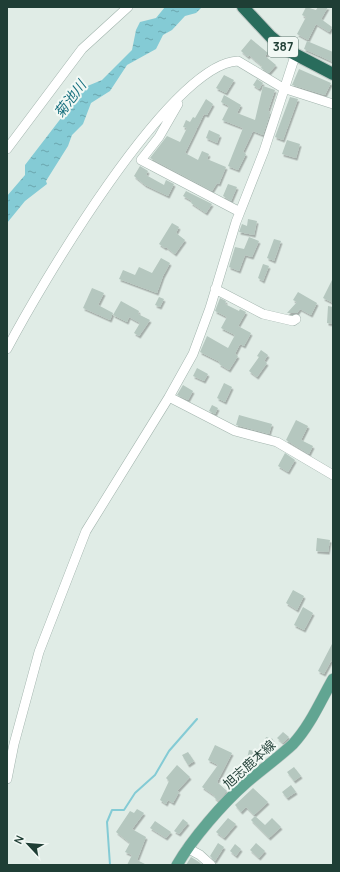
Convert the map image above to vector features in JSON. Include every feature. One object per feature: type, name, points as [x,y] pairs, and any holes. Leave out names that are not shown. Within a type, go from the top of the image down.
[{"type":"highway","name":"387","points":[[243,7],[271,37],[295,56],[333,74]]},
{"type":"main road","name":"旭志鹿本線","points":[[177,865],[187,848],[244,785],[293,744],[305,728],[333,679]]},
{"type":"street","points":[[7,149],[82,49],[128,7]]},
{"type":"street","points":[[7,780],[14,744],[39,652],[86,531],[169,397],[193,354],[210,308],[240,212],[262,158],[286,89],[295,56]]},
{"type":"street","points":[[7,349],[49,273],[89,211],[143,139],[179,96],[188,88],[222,65],[230,61],[238,61],[270,82],[286,89],[333,104]]},
{"type":"street","points":[[188,88],[159,137],[141,160],[240,212]]},
{"type":"street","points":[[215,289],[263,314],[293,321],[296,319]]},
{"type":"street","points":[[169,397],[235,431],[277,442],[333,475]]},
{"type":"street","points":[[187,848],[200,854],[211,865]]},
{"type":"water","points":[[165,7],[202,7],[196,13],[185,16],[172,30],[163,35],[156,49],[127,65],[110,91],[91,103],[83,124],[72,135],[68,146],[46,181],[47,184],[25,201],[7,223],[7,196],[25,175],[25,165],[85,87],[102,80],[132,50],[136,30],[140,22],[156,18]]},
{"type":"building","points":[[306,7],[316,10],[318,7],[328,7],[321,19],[332,27],[329,32],[316,24],[308,40],[297,34],[306,17],[302,15]]},
{"type":"building","points":[[251,39],[268,53],[265,56],[276,65],[269,73],[261,68],[262,66],[249,55],[248,57],[241,51]]},
{"type":"building","points":[[307,41],[333,52],[333,62],[304,49]]},
{"type":"building","points":[[299,69],[331,83],[325,95],[292,85]]},
{"type":"building","points":[[224,75],[234,80],[226,93],[216,88]]},
{"type":"building","points":[[257,79],[263,83],[259,89],[253,85]]},
{"type":"building","points":[[263,86],[275,90],[268,111],[270,112],[269,117],[263,135],[253,131],[243,152],[246,154],[238,170],[228,166],[243,128],[222,120],[229,106],[221,102],[224,95],[241,105],[237,113],[255,120]]},
{"type":"building","points":[[290,97],[298,99],[283,140],[275,137]]},
{"type":"building","points":[[206,99],[213,104],[207,115],[204,114],[185,153],[198,160],[202,151],[209,154],[207,159],[226,167],[219,184],[217,183],[212,191],[150,158],[167,136],[180,142],[187,128],[183,127],[186,120],[190,122],[193,117],[195,118]]},
{"type":"building","points":[[209,130],[220,135],[217,143],[206,138]]},
{"type":"building","points":[[287,140],[300,144],[296,158],[282,154]]},
{"type":"building","points":[[140,166],[148,171],[146,175],[164,185],[166,180],[174,184],[168,196],[145,185],[134,176]]},
{"type":"building","points":[[228,184],[237,187],[231,201],[223,196]]},
{"type":"building","points":[[186,191],[212,204],[206,213],[191,203],[192,201],[183,196]]},
{"type":"building","points":[[248,219],[257,221],[254,235],[239,232],[242,224],[247,226]]},
{"type":"building","points":[[172,223],[179,227],[176,233],[185,240],[175,254],[159,244]]},
{"type":"building","points":[[249,237],[259,241],[252,257],[245,255],[239,271],[229,267],[235,247],[244,249]]},
{"type":"building","points":[[274,239],[281,241],[274,261],[267,258]]},
{"type":"building","points":[[161,258],[170,263],[163,276],[157,293],[119,279],[123,270],[135,275],[139,267],[152,273]]},
{"type":"building","points":[[263,264],[269,266],[263,281],[258,278]]},
{"type":"building","points":[[333,278],[333,303],[323,298]]},
{"type":"building","points":[[92,288],[104,293],[98,305],[113,313],[110,320],[83,308]]},
{"type":"building","points":[[298,292],[317,303],[311,315],[300,309],[297,313],[287,313],[297,302],[293,300]]},
{"type":"building","points":[[159,297],[164,299],[160,307],[155,305]]},
{"type":"building","points":[[220,298],[226,301],[225,304],[239,311],[240,309],[246,312],[238,326],[251,333],[244,346],[240,344],[235,354],[238,356],[229,370],[219,364],[220,362],[200,352],[207,336],[228,348],[235,335],[221,328],[227,317],[215,311]]},
{"type":"building","points":[[121,301],[139,311],[138,314],[150,320],[139,336],[134,333],[140,323],[129,317],[127,322],[113,315]]},
{"type":"building","points":[[328,306],[333,307],[333,324],[327,323]]},
{"type":"building","points":[[261,350],[268,355],[264,361],[267,363],[257,377],[249,371],[259,357],[257,356]]},
{"type":"building","points":[[197,368],[208,374],[204,381],[193,376]]},
{"type":"building","points":[[224,383],[232,387],[225,402],[217,398]]},
{"type":"building","points":[[183,385],[193,391],[188,400],[177,395]]},
{"type":"building","points":[[212,405],[218,408],[215,414],[209,411]]},
{"type":"building","points":[[239,415],[272,424],[269,434],[236,425]]},
{"type":"building","points":[[296,420],[308,426],[301,440],[313,446],[309,454],[286,440]]},
{"type":"building","points":[[285,453],[295,460],[288,472],[278,466]]},
{"type":"building","points":[[317,538],[330,540],[328,552],[316,551]]},
{"type":"building","points":[[293,590],[304,596],[297,610],[286,603]]},
{"type":"building","points":[[303,607],[313,613],[304,630],[294,625]]},
{"type":"building","points":[[333,642],[333,662],[331,661],[324,674],[318,671]]},
{"type":"building","points":[[283,732],[289,737],[283,743],[277,738]]},
{"type":"building","points":[[266,737],[273,739],[270,748],[263,746]]},
{"type":"building","points":[[215,745],[232,753],[217,782],[227,791],[218,801],[214,797],[215,796],[202,787],[218,765],[208,760]]},
{"type":"building","points":[[249,750],[257,751],[256,760],[247,759]]},
{"type":"building","points":[[188,752],[194,761],[188,765],[182,755]]},
{"type":"building","points":[[177,765],[190,777],[177,791],[179,792],[173,803],[168,800],[166,804],[160,800],[169,781],[166,778]]},
{"type":"building","points":[[294,767],[301,776],[294,781],[287,772]]},
{"type":"building","points":[[291,785],[296,792],[287,798],[282,792]]},
{"type":"building","points":[[253,788],[268,802],[254,815],[246,807],[241,812],[235,805]]},
{"type":"building","points":[[137,809],[144,813],[132,829],[146,837],[137,860],[147,865],[127,865],[132,855],[125,852],[130,843],[116,832],[130,811],[134,813]]},
{"type":"building","points":[[255,816],[265,825],[272,818],[281,827],[269,838],[251,820]]},
{"type":"building","points":[[228,818],[236,824],[224,838],[216,832]]},
{"type":"building","points":[[183,819],[188,823],[179,834],[174,831]]},
{"type":"building","points":[[155,821],[171,832],[166,838],[150,828]]},
{"type":"building","points":[[218,843],[224,847],[215,861],[210,856]]},
{"type":"building","points":[[256,843],[265,851],[259,858],[250,850]]},
{"type":"building","points":[[235,844],[241,849],[236,856],[230,851]]},
{"type":"building","points":[[191,857],[199,862],[202,865],[186,865]]},
{"type":"waterway","points":[[110,865],[107,822],[112,810],[124,810],[135,793],[155,775],[169,751],[197,719]]},
{"type":"water label","name":"菊池川","points":[[70,99]]}]
